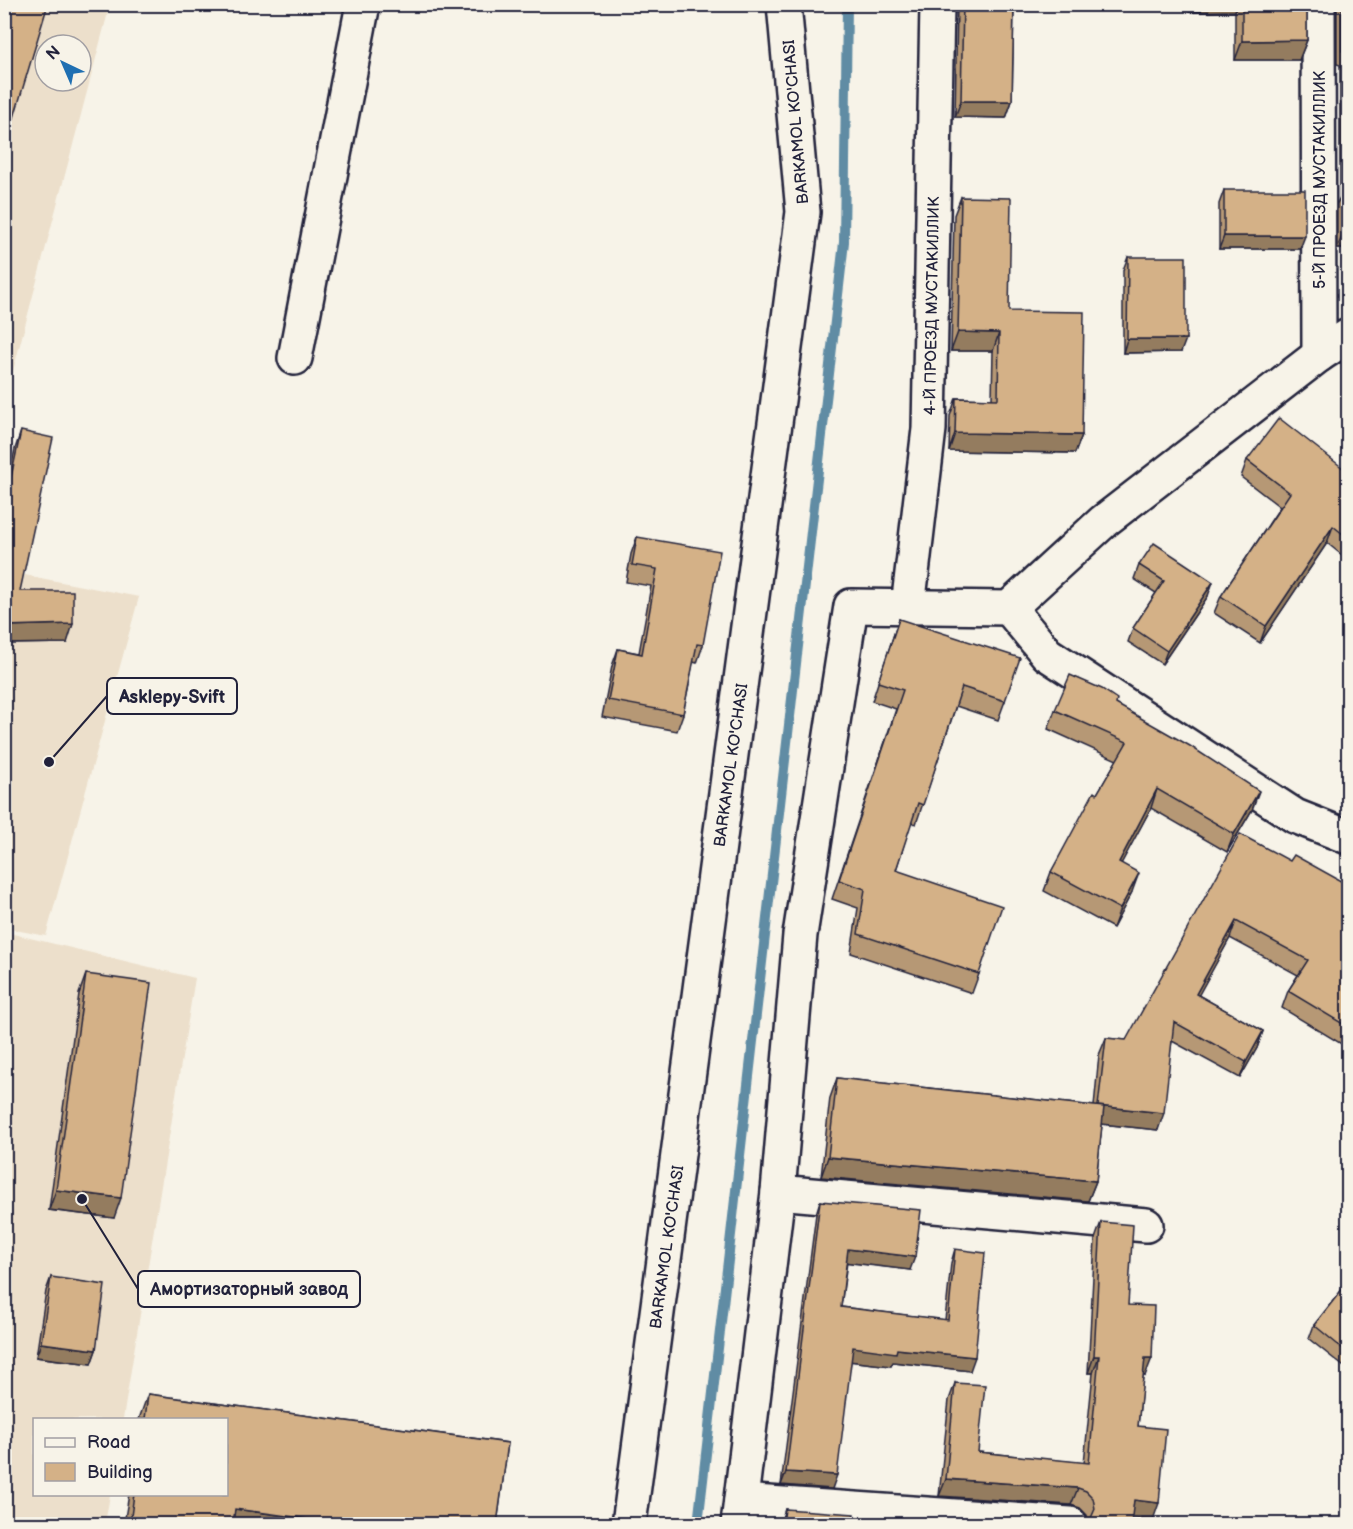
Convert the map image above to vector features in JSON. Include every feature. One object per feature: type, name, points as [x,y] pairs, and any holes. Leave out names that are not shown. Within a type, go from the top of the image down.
[{"type":"street","points":[[295,358],[363,4]]},
{"type":"street","name":"BARKAMOL KO'CHASI","points":[[629,1524],[803,212],[784,4]]},
{"type":"street","name":"4-Й ПРОЕЗД МУСТАКИЛЛИК","points":[[908,606],[929,429],[937,4]]},
{"type":"street","name":"5-Й ПРОЕЗД МУСТАКИЛЛИК","points":[[1318,4],[1319,356]]},
{"type":"street","points":[[1070,1524],[739,1513],[778,1192],[800,935],[851,606],[1008,608],[1104,521],[1348,336]]},
{"type":"street","points":[[1008,608],[1047,654],[1295,816],[1348,837]]},
{"type":"street","points":[[778,1192],[1146,1225]]},
{"type":"shaded area","points":[[5,5],[110,5],[93,69],[93,33],[33,33],[33,93],[87,93],[5,401]]},
{"type":"shaded area","points":[[4,571],[139,597],[46,936],[5,928]]},
{"type":"shaded area","points":[[5,932],[195,978],[123,1418],[33,1418],[33,1496],[110,1496],[105,1524],[5,1524]]},
{"type":"building","points":[[4,4],[48,4],[39,33],[33,33],[33,54],[4,151]]},
{"type":"building","points":[[963,4],[1014,4],[1012,101],[961,101]]},
{"type":"building","points":[[1242,4],[1307,4],[1307,40],[1242,41]]},
{"type":"building","points":[[1342,4],[1348,4],[1348,236],[1342,236],[1342,190],[1345,190],[1345,51],[1342,51]]},
{"type":"building","points":[[1224,190],[1305,190],[1305,236],[1224,236]]},
{"type":"building","points":[[961,197],[1011,198],[1009,311],[1084,312],[1082,435],[955,433],[956,398],[998,399],[999,333],[958,332]]},
{"type":"building","points":[[1128,257],[1186,257],[1186,339],[1127,339]]},
{"type":"building","points":[[1279,418],[1348,472],[1348,538],[1333,526],[1266,626],[1221,596],[1290,493],[1247,460]]},
{"type":"building","points":[[21,431],[53,438],[20,591],[73,591],[73,624],[4,626],[4,509]]},
{"type":"building","points":[[637,537],[720,551],[703,645],[697,644],[683,714],[608,700],[618,649],[642,654],[657,569],[632,565]]},
{"type":"building","points":[[1154,543],[1213,582],[1167,651],[1133,628],[1164,581],[1139,565]]},
{"type":"building","points":[[899,619],[1020,658],[1005,701],[962,687],[923,805],[918,803],[896,870],[1002,906],[979,974],[858,934],[865,889],[839,880],[903,690],[878,682]]},
{"type":"building","points":[[1070,675],[1102,689],[1117,699],[1116,704],[1190,746],[1259,791],[1234,834],[1157,789],[1119,862],[1139,873],[1120,909],[1051,872],[1094,792],[1097,794],[1127,742],[1055,710]]},
{"type":"building","points":[[1240,834],[1290,861],[1294,855],[1348,885],[1348,1027],[1288,991],[1308,960],[1236,921],[1196,994],[1263,1031],[1246,1062],[1174,1022],[1164,1113],[1098,1106],[1106,1038],[1126,1040]]},
{"type":"building","points":[[86,974],[151,983],[121,1198],[56,1190]]},
{"type":"building","points":[[837,1078],[1104,1107],[1096,1181],[828,1157]]},
{"type":"building","points":[[820,1201],[921,1210],[915,1257],[848,1249],[841,1307],[948,1320],[955,1249],[985,1253],[975,1357],[897,1349],[896,1353],[853,1347],[837,1475],[786,1472]]},
{"type":"building","points":[[1101,1222],[1133,1225],[1128,1305],[1154,1306],[1152,1358],[1145,1358],[1138,1426],[1166,1429],[1159,1503],[1134,1500],[1131,1524],[1084,1524],[1091,1518],[1095,1509],[1093,1498],[1086,1491],[1078,1488],[946,1479],[955,1383],[985,1385],[978,1452],[1089,1463],[1099,1356],[1094,1356]]},
{"type":"building","points":[[51,1277],[105,1285],[96,1350],[41,1343]]},
{"type":"building","points":[[1348,1282],[1348,1353],[1314,1325]]},
{"type":"building","points":[[148,1394],[508,1443],[497,1524],[346,1524],[235,1509],[233,1524],[130,1524],[134,1496],[228,1496],[228,1418],[145,1418]]},
{"type":"building","points":[[785,1509],[854,1514],[852,1524],[783,1524]]},
{"type":"building","points":[[928,1519],[986,1523],[986,1524],[927,1524]]},
{"type":"waterway","points":[[698,1524],[844,242],[847,4]]},
{"type":"place","name":"Asklepy-Svift","points":[[49,762]]},
{"type":"place","name":"Амортизаторный завод","points":[[82,1199]]}]
